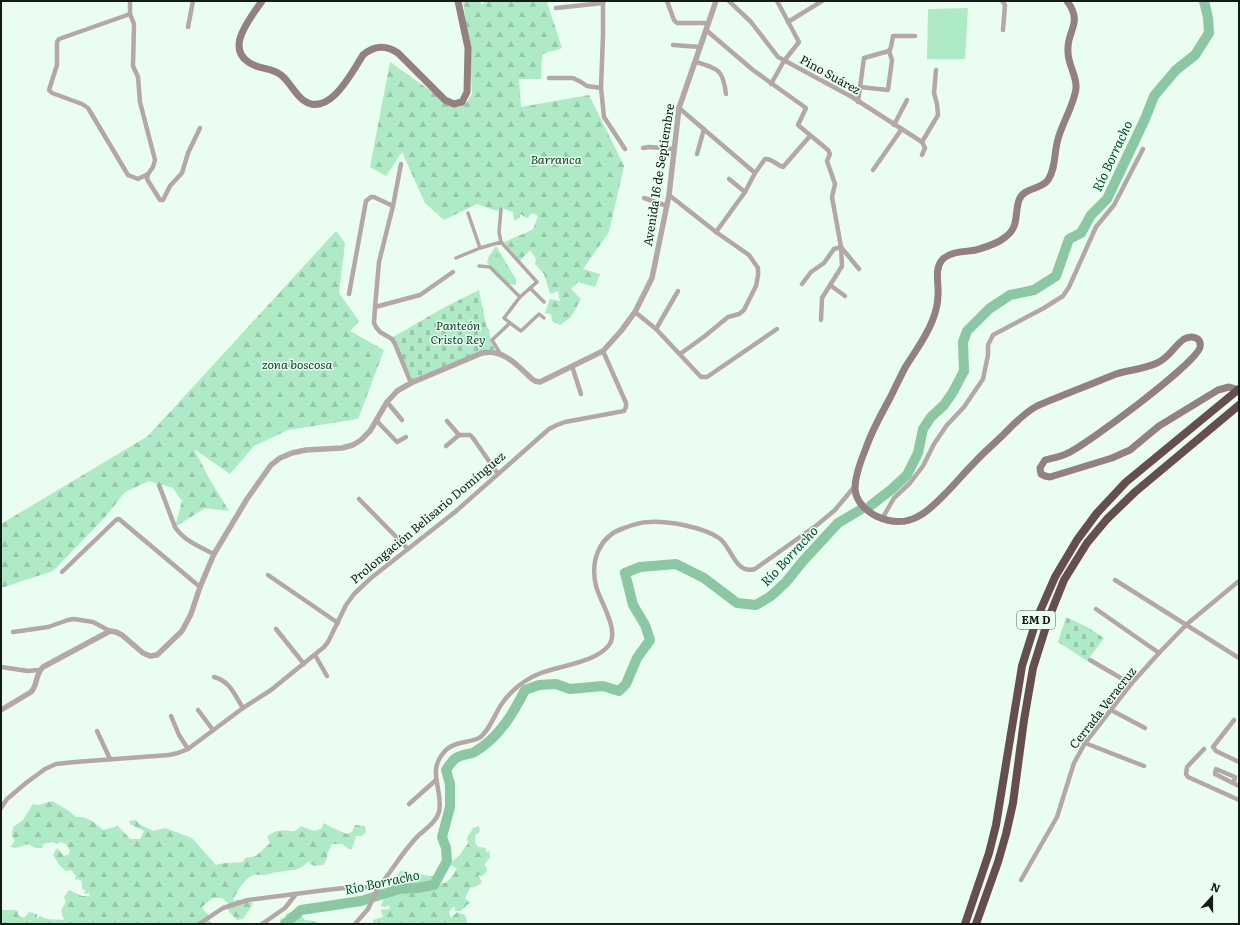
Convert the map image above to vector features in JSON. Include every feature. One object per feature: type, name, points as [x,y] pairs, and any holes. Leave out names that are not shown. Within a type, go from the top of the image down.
[{"type":"highway","name":"EM D","points":[[965,924],[989,853],[996,825],[1022,666],[1037,618],[1055,577],[1077,540],[1097,513],[1126,482],[1238,389]]},
{"type":"highway","name":"EM D","points":[[976,924],[998,862],[1013,803],[1024,720],[1033,668],[1048,620],[1064,580],[1087,543],[1107,519],[1135,492],[1239,405]]},
{"type":"main road","points":[[262,1],[244,27],[239,43],[241,56],[256,66],[274,71],[282,76],[298,96],[309,104],[313,105],[325,103],[335,96],[363,55],[369,50],[380,47],[392,49],[398,53],[445,100],[454,104],[462,102],[467,92],[468,48],[458,1]]},
{"type":"main road","points":[[1067,1],[1075,15],[1075,22],[1068,51],[1071,69],[1076,80],[1076,91],[1057,141],[1053,169],[1046,184],[1026,192],[1019,200],[1015,223],[1010,233],[1002,240],[974,250],[956,253],[945,257],[940,262],[938,269],[938,298],[933,318],[927,334],[908,362],[873,430],[866,447],[855,486],[859,502],[870,513],[882,519],[897,522],[917,518],[928,510],[954,485],[1021,417],[1037,406],[1116,375],[1159,362],[1167,357],[1182,340],[1187,337],[1196,338],[1199,340],[1200,344],[1197,353],[1185,365],[1148,397],[1079,447],[1065,454],[1045,460],[1040,468],[1041,474],[1050,477],[1112,458],[1130,450],[1159,426],[1218,390],[1229,387],[1238,389]]},
{"type":"street","points":[[130,1],[130,14],[134,24],[133,66],[138,77],[138,92],[141,108],[155,160],[153,167],[148,174],[138,179],[128,175],[88,108],[82,104],[52,93],[49,90],[57,65],[57,44],[59,39],[130,14]]},
{"type":"street","points":[[188,28],[193,1]]},
{"type":"street","points":[[667,1],[674,20],[677,23],[708,23]]},
{"type":"street","name":"Avenida 16 de Septiembre","points":[[500,353],[512,361],[535,381],[544,380],[603,351],[621,331],[635,312],[652,278],[669,195],[679,108],[716,1]]},
{"type":"street","name":"Pino Suárez","points":[[729,1],[751,22],[778,57],[858,102],[922,142]]},
{"type":"street","points":[[771,84],[784,61],[799,42],[778,1]]},
{"type":"street","points":[[788,22],[822,1]]},
{"type":"street","points":[[1002,1],[1005,6],[1003,30]]},
{"type":"street","points":[[556,8],[604,2],[601,88],[604,117],[625,149]]},
{"type":"street","points":[[706,30],[753,70],[806,108],[798,125],[828,150],[830,154],[827,161],[835,184],[832,197],[842,247],[842,266],[822,298],[821,320]]},
{"type":"street","points":[[860,87],[888,90],[892,60],[889,51],[893,36],[915,36]]},
{"type":"street","points":[[673,45],[700,48]]},
{"type":"street","points":[[858,102],[864,58],[889,51]]},
{"type":"street","points":[[696,62],[719,72],[724,81],[726,94]]},
{"type":"street","points":[[922,155],[925,148],[922,142],[938,116],[934,93],[936,70]]},
{"type":"street","points":[[550,78],[573,78],[588,86],[601,88]]},
{"type":"street","points":[[894,125],[907,100]]},
{"type":"street","points":[[679,108],[755,173]]},
{"type":"street","points":[[148,174],[147,179],[154,188],[157,198],[162,200],[170,186],[182,173],[188,153],[200,128]]},
{"type":"street","points":[[697,154],[704,129]]},
{"type":"street","points":[[873,170],[901,130]]},
{"type":"street","points":[[716,232],[745,192],[755,173],[765,159],[767,158],[781,167],[785,166],[810,136]]},
{"type":"street","points":[[643,148],[649,147],[674,150]]},
{"type":"street","points":[[882,519],[894,498],[910,483],[923,466],[934,444],[947,425],[964,408],[983,379],[988,355],[988,345],[993,335],[1044,308],[1063,296],[1069,287],[1096,228],[1114,205],[1143,149]]},
{"type":"street","points":[[401,164],[393,206],[379,262],[374,323],[380,332],[392,339],[411,383]]},
{"type":"street","points":[[729,179],[745,192]]},
{"type":"street","points":[[669,195],[716,232],[743,250],[754,260],[758,268],[756,286],[744,310],[739,314],[728,317],[680,354]]},
{"type":"street","points":[[349,294],[366,201],[368,198],[374,197],[393,206]]},
{"type":"street","points":[[644,198],[667,206]]},
{"type":"street","points":[[501,209],[499,232],[501,242],[537,282],[520,296],[504,318],[521,331],[539,314],[544,318]]},
{"type":"street","points":[[468,213],[480,248]]},
{"type":"street","points":[[456,258],[480,248],[501,242]]},
{"type":"street","points":[[842,247],[859,269]]},
{"type":"street","points":[[802,284],[811,272],[824,263],[834,249],[842,247]]},
{"type":"street","points":[[479,266],[490,267],[520,296]]},
{"type":"street","points":[[375,307],[420,295],[453,272]]},
{"type":"street","points":[[830,285],[845,296]]},
{"type":"street","points":[[530,288],[544,302]]},
{"type":"street","points":[[656,329],[678,291]]},
{"type":"street","points":[[635,312],[656,329],[701,377],[707,377],[777,329]]},
{"type":"street","points":[[500,353],[492,340],[510,323]]},
{"type":"street","points":[[14,632],[48,627],[64,621],[74,620],[92,622],[122,635],[144,653],[150,656],[157,655],[182,631],[191,614],[200,587],[214,554],[247,499],[271,465],[280,458],[292,453],[306,450],[342,448],[353,445],[361,440],[370,431],[387,402],[397,391],[411,383],[482,353],[490,351],[500,353]]},
{"type":"street","name":"Prolongación Belisario Domínguez","points":[[1,808],[7,799],[38,773],[49,767],[65,763],[169,755],[188,749],[243,708],[271,690],[304,664],[328,642],[346,605],[354,594],[371,578],[455,512],[549,429],[565,422],[624,411],[626,408],[626,403],[603,351]]},
{"type":"street","points":[[572,366],[581,394]]},
{"type":"street","points":[[387,402],[402,420]]},
{"type":"street","points":[[376,420],[397,442],[406,437]]},
{"type":"street","points":[[447,421],[459,435]]},
{"type":"street","points":[[446,446],[459,435],[470,435],[498,474]]},
{"type":"street","points":[[159,485],[178,533],[214,554]]},
{"type":"street","points":[[355,924],[360,920],[373,900],[378,888],[414,839],[435,820],[439,813],[440,802],[436,780],[436,767],[439,759],[446,749],[452,745],[479,738],[484,734],[502,704],[521,683],[540,673],[578,663],[592,657],[609,645],[613,637],[612,628],[596,586],[595,566],[598,551],[605,539],[622,528],[649,522],[688,527],[709,533],[720,539],[728,548],[739,566],[749,571],[755,569],[817,525],[835,510],[855,486]]},
{"type":"street","points":[[359,499],[408,548]]},
{"type":"street","points":[[62,572],[116,520],[119,519],[200,587]]},
{"type":"street","points":[[268,574],[338,623]]},
{"type":"street","points":[[1115,580],[1239,658]]},
{"type":"street","name":"Cerrada Veracruz","points":[[1021,880],[1057,816],[1074,763],[1085,743],[1131,684],[1159,653],[1187,624],[1239,580]]},
{"type":"street","points":[[1096,609],[1159,653]]},
{"type":"street","points":[[276,629],[304,664]]},
{"type":"street","points":[[1,667],[28,671],[39,670],[110,631]]},
{"type":"street","points":[[314,655],[327,676]]},
{"type":"street","points":[[1090,660],[1131,684]]},
{"type":"street","points":[[1,710],[34,689],[39,670]]},
{"type":"street","points":[[214,677],[222,679],[226,682],[243,708]]},
{"type":"street","points":[[198,710],[214,730]]},
{"type":"street","points":[[1112,710],[1145,728]]},
{"type":"street","points":[[171,716],[178,735],[188,749]]},
{"type":"street","points":[[1234,720],[1213,747],[1239,762]]},
{"type":"street","points":[[98,731],[110,759]]},
{"type":"street","points":[[1085,743],[1144,766]]},
{"type":"street","points":[[1204,748],[1187,767],[1186,774],[1188,777],[1239,800]]},
{"type":"street","points":[[409,804],[436,780]]},
{"type":"street","points":[[1234,782],[1239,786]]},
{"type":"street","points":[[199,924],[224,908],[235,904],[268,897],[353,887],[378,888]]},
{"type":"street","points":[[262,924],[285,908],[296,894]]},
{"type":"green space","name":"Barranca","points":[[463,1],[480,1],[482,5],[485,1],[547,2],[562,48],[542,54],[541,79],[519,79],[521,107],[589,95],[624,166],[609,232],[583,269],[600,274],[595,287],[578,282],[571,289],[581,299],[571,317],[560,325],[552,321],[551,314],[545,313],[550,299],[560,301],[558,291],[550,294],[544,274],[535,264],[536,259],[530,250],[519,262],[504,242],[533,229],[538,216],[532,213],[527,218],[520,214],[520,217],[515,221],[513,212],[502,208],[497,211],[477,204],[444,220],[425,203],[402,152],[386,176],[370,167],[390,62],[452,106],[459,107],[467,102],[472,94],[470,54]]},
{"type":"green space","points":[[968,8],[965,59],[927,59],[928,9]]},
{"type":"green space","name":"zona boscosa","points":[[336,231],[345,243],[339,293],[359,321],[350,331],[384,350],[358,419],[288,430],[254,446],[230,474],[194,449],[210,480],[229,511],[205,508],[175,527],[182,501],[173,488],[149,481],[125,492],[106,516],[53,571],[1,588],[1,524],[148,436]]},
{"type":"green space","points":[[496,246],[516,279],[516,285],[504,283],[496,276],[487,262]]},
{"type":"green space","name":"Panteón Cristo Rey","points":[[479,290],[486,325],[489,330],[491,342],[495,349],[444,368],[413,382],[393,337],[445,307]]},
{"type":"green space","points":[[1066,617],[1087,627],[1104,638],[1087,661],[1058,642]]},
{"type":"green space","points":[[52,801],[76,817],[83,817],[92,821],[103,830],[118,826],[130,839],[140,839],[144,831],[130,824],[129,821],[136,820],[139,824],[153,831],[165,828],[192,838],[216,865],[243,862],[245,858],[256,856],[270,843],[267,836],[277,831],[293,831],[301,826],[314,831],[321,829],[324,823],[347,834],[352,832],[355,825],[365,826],[366,832],[362,836],[356,836],[352,849],[349,849],[342,844],[332,844],[327,854],[327,859],[323,865],[315,866],[310,864],[309,861],[295,870],[251,876],[240,886],[233,900],[236,901],[237,899],[253,903],[243,919],[237,920],[230,913],[228,910],[228,903],[222,898],[212,898],[202,907],[208,914],[208,919],[213,924],[1,924],[1,910],[18,911],[18,915],[24,918],[29,912],[37,914],[37,919],[40,916],[47,919],[64,920],[61,910],[66,902],[64,897],[69,890],[82,896],[89,896],[90,893],[84,894],[85,890],[82,889],[82,881],[77,879],[75,880],[76,876],[72,870],[66,871],[60,866],[53,855],[57,848],[64,856],[69,854],[70,851],[66,844],[61,842],[57,844],[51,842],[43,844],[42,848],[35,848],[28,844],[16,848],[10,847],[15,841],[12,836],[13,827],[23,820],[33,804],[39,805]]},
{"type":"green space","points":[[479,826],[480,831],[475,835],[475,843],[478,847],[486,848],[486,853],[489,850],[490,857],[484,865],[487,868],[487,871],[482,876],[478,875],[482,882],[477,886],[470,888],[465,898],[471,903],[461,911],[455,911],[454,906],[449,912],[451,918],[457,912],[465,915],[467,921],[466,924],[373,924],[373,920],[383,917],[381,910],[390,909],[389,905],[385,907],[381,906],[384,898],[388,896],[393,898],[388,894],[400,871],[406,870],[407,874],[404,875],[404,877],[413,874],[436,876],[440,885],[445,883],[457,869],[451,865],[468,844],[467,837],[473,828]]},
{"type":"green space","points":[[296,910],[305,920],[314,921],[321,924],[279,924],[281,918],[285,918],[286,914]]},
{"type":"waterway","name":"Río Borracho","points":[[870,506],[907,475],[918,453],[923,429],[931,417],[944,405],[964,371],[963,342],[967,331],[989,309],[1010,295],[1034,290],[1056,276],[1069,239],[1081,233],[1091,215],[1107,199],[1145,119],[1154,96],[1176,70],[1195,55],[1209,33],[1208,18],[1204,1]]},
{"type":"waterway","name":"Río Borracho","points":[[285,924],[301,910],[361,901],[399,889],[434,885],[447,861],[446,848],[442,837],[450,807],[450,784],[446,770],[453,761],[457,757],[474,752],[492,739],[516,708],[525,690],[539,685],[556,684],[570,689],[603,686],[619,691],[626,684],[637,658],[650,640],[645,625],[633,605],[625,573],[640,567],[676,564],[704,578],[737,603],[756,605],[771,596],[786,582],[838,523],[860,510]]}]
